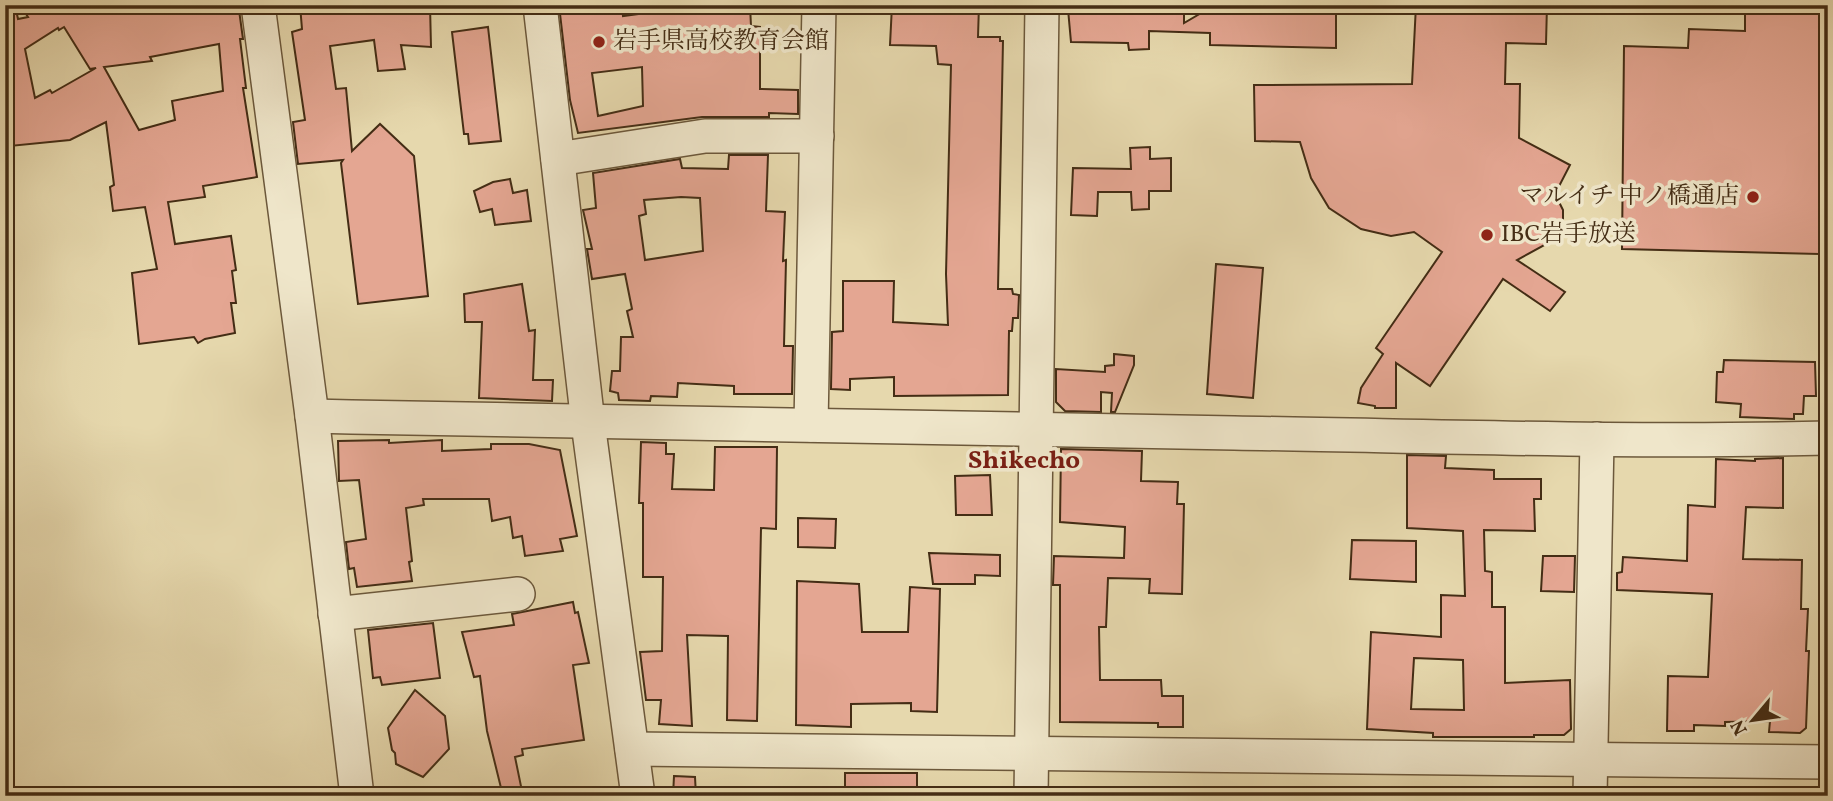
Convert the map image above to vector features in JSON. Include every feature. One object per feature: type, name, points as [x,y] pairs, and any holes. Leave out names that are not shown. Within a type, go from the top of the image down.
[{"type":"street","points":[[258,5],[312,416],[357,796]]},
{"type":"street","points":[[540,5],[588,423],[638,796]]},
{"type":"street","points":[[811,425],[820,5]]},
{"type":"street","points":[[1031,796],[1042,5]]},
{"type":"street","points":[[558,159],[705,136],[817,136]]},
{"type":"street","points":[[312,416],[1597,439],[1828,438]]},
{"type":"street","points":[[1590,796],[1597,439]]},
{"type":"street","points":[[335,614],[518,594]]},
{"type":"street","points":[[632,749],[1828,762]]},
{"type":"building","points":[[5,5],[15,5],[18,19],[28,17],[20,5],[236,5],[243,39],[240,39],[246,88],[243,88],[257,177],[203,186],[205,197],[168,202],[175,244],[231,236],[236,270],[232,271],[236,303],[231,303],[235,333],[198,343],[194,337],[139,344],[132,273],[157,269],[145,207],[113,211],[110,187],[114,185],[106,122],[70,140],[10,146],[5,103]],"holes":[[[64,27],[90,69],[96,68],[52,93],[50,90],[35,98],[25,49]],[[219,44],[223,91],[172,101],[175,120],[139,130],[104,67],[152,61],[150,57]]]},
{"type":"building","points":[[300,5],[430,5],[431,47],[401,45],[405,69],[378,71],[374,40],[330,46],[336,89],[346,88],[352,151],[380,124],[414,156],[428,296],[358,304],[341,163],[343,160],[298,164],[293,122],[305,120],[292,32],[302,29]]},
{"type":"building","points":[[559,5],[622,5],[623,16],[660,11],[661,5],[750,5],[751,26],[760,27],[760,89],[798,90],[798,114],[702,117],[578,133],[570,100]],"holes":[[[642,67],[643,106],[598,116],[592,73]]]},
{"type":"building","points":[[892,5],[979,5],[978,37],[1000,37],[1000,41],[1003,41],[998,289],[1012,289],[1013,294],[1019,295],[1018,318],[1013,318],[1012,331],[1009,331],[1008,395],[894,396],[894,377],[850,379],[850,390],[831,389],[832,332],[843,331],[843,281],[894,281],[893,322],[948,325],[946,274],[951,65],[938,64],[936,46],[890,45]]},
{"type":"building","points":[[1077,5],[1184,5],[1184,23],[1215,5],[1275,12],[1280,5],[1336,5],[1336,48],[1210,45],[1210,33],[1149,31],[1149,49],[1129,50],[1128,43],[1071,42],[1068,9]]},
{"type":"building","name":"IBC岩手放送","points":[[1416,5],[1547,5],[1546,44],[1506,43],[1505,84],[1520,84],[1519,138],[1570,165],[1555,194],[1563,210],[1563,225],[1550,242],[1517,260],[1565,292],[1550,311],[1503,279],[1430,386],[1396,363],[1396,408],[1375,408],[1358,403],[1361,388],[1383,354],[1376,348],[1442,252],[1414,232],[1391,236],[1361,229],[1329,208],[1311,178],[1300,142],[1255,141],[1254,85],[1412,84]]},
{"type":"building","points":[[1745,5],[1824,5],[1819,254],[1622,249],[1624,46],[1688,48],[1689,29],[1745,31]]},
{"type":"building","points":[[488,27],[501,141],[469,144],[468,134],[464,134],[452,32]]},
{"type":"building","points":[[1150,147],[1150,159],[1171,158],[1171,191],[1149,191],[1149,209],[1132,210],[1131,192],[1098,192],[1097,216],[1071,215],[1073,168],[1131,169],[1130,148]]},
{"type":"building","points":[[729,155],[768,155],[766,211],[785,212],[784,346],[793,346],[792,394],[734,394],[734,386],[678,383],[677,397],[651,396],[650,401],[619,400],[618,393],[610,391],[612,371],[620,371],[621,337],[633,337],[627,311],[632,309],[625,274],[592,279],[587,249],[592,249],[583,210],[596,208],[593,173],[680,159],[682,168],[728,169]],"holes":[[[700,198],[703,251],[645,260],[639,216],[646,214],[644,200]]]},
{"type":"building","points":[[510,179],[513,193],[527,190],[531,221],[495,225],[492,209],[480,212],[474,191],[493,182]]},
{"type":"building","points":[[1216,264],[1263,268],[1253,398],[1207,394]]},
{"type":"building","points":[[522,284],[529,331],[535,330],[533,380],[553,380],[552,401],[479,398],[482,322],[465,322],[464,294]]},
{"type":"building","points":[[1114,354],[1134,356],[1134,365],[1115,412],[1111,412],[1112,393],[1101,392],[1101,412],[1065,411],[1056,402],[1056,369],[1105,372],[1105,366],[1114,365]]},
{"type":"building","points":[[1724,360],[1815,362],[1816,396],[1804,396],[1803,414],[1794,414],[1794,419],[1740,417],[1741,404],[1716,402],[1717,372],[1723,372]]},
{"type":"building","points":[[389,440],[389,443],[442,440],[442,451],[491,449],[491,444],[529,444],[560,450],[577,536],[560,539],[563,551],[525,556],[522,536],[513,538],[510,517],[492,521],[489,499],[423,499],[424,505],[406,508],[412,581],[357,587],[354,568],[349,569],[346,542],[366,539],[359,480],[339,481],[338,441]]},
{"type":"building","points":[[641,442],[666,443],[666,454],[674,454],[672,489],[714,490],[715,447],[777,447],[776,529],[761,528],[757,721],[727,720],[728,636],[687,635],[692,726],[659,724],[661,700],[646,700],[640,652],[662,651],[663,577],[643,577],[643,503],[639,503]]},
{"type":"building","points":[[1061,449],[1142,451],[1141,481],[1178,482],[1177,504],[1184,504],[1182,594],[1149,593],[1150,579],[1108,578],[1106,627],[1099,627],[1100,680],[1161,680],[1162,696],[1183,696],[1183,727],[1158,727],[1158,723],[1060,722],[1060,585],[1053,585],[1054,556],[1124,558],[1125,527],[1060,522]]},
{"type":"building","points":[[1407,455],[1446,456],[1445,468],[1494,470],[1494,479],[1541,479],[1541,499],[1534,499],[1535,531],[1484,530],[1485,571],[1492,572],[1492,607],[1505,607],[1505,683],[1570,680],[1571,729],[1564,735],[1433,737],[1433,733],[1367,729],[1371,632],[1441,637],[1441,595],[1465,596],[1463,531],[1407,528]],"holes":[[[1414,658],[1463,660],[1464,710],[1411,709]]]},
{"type":"building","points":[[1783,458],[1783,508],[1746,507],[1743,559],[1802,560],[1801,609],[1808,609],[1806,651],[1809,651],[1806,728],[1800,733],[1769,732],[1770,721],[1725,722],[1725,726],[1694,725],[1694,731],[1667,731],[1668,676],[1708,677],[1712,594],[1617,590],[1617,573],[1622,572],[1623,557],[1687,561],[1688,505],[1715,507],[1716,459],[1755,461]]},
{"type":"building","points":[[990,475],[992,515],[956,515],[955,476]]},
{"type":"building","points":[[798,518],[836,519],[835,548],[798,547]]},
{"type":"building","points":[[1352,540],[1416,541],[1416,582],[1350,579]]},
{"type":"building","points":[[929,553],[1000,555],[1000,576],[975,575],[975,584],[933,584]]},
{"type":"building","points":[[1543,556],[1575,556],[1574,592],[1541,591]]},
{"type":"building","points":[[797,581],[859,584],[862,632],[908,632],[910,587],[940,589],[937,712],[911,711],[911,703],[851,704],[851,727],[796,725]]},
{"type":"building","points":[[573,602],[575,613],[578,612],[589,663],[573,665],[584,740],[522,749],[523,755],[515,757],[523,796],[503,796],[487,731],[480,676],[474,677],[462,632],[514,625],[512,614]]},
{"type":"building","points":[[433,623],[440,678],[382,685],[380,677],[373,678],[368,630]]},
{"type":"building","points":[[415,690],[445,716],[449,749],[423,777],[396,764],[388,728]]},
{"type":"building","points":[[845,773],[917,773],[917,796],[845,796]]},
{"type":"building","points":[[674,776],[695,777],[696,796],[673,796]]},
{"type":"place","name":"岩手県高校教育会館","points":[[599,42]]},
{"type":"place","name":"マルイチ 中ノ橋通店","points":[[1753,197]]},
{"type":"place","name":"IBC岩手放送","points":[[1487,235]]},
{"type":"district","name":"Shikecho","points":[[1024,461]]}]
